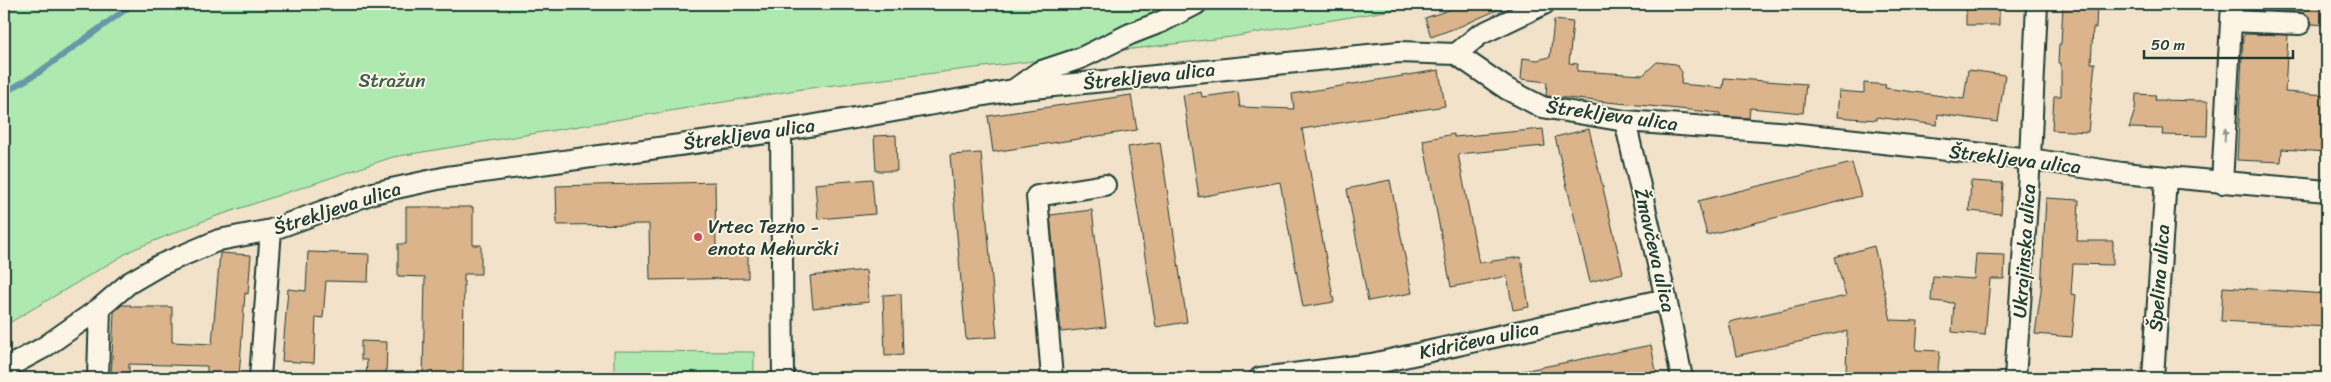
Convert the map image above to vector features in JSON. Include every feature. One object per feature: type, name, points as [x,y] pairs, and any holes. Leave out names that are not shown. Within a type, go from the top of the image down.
[{"type":"street","points":[[1013,90],[1039,72],[1080,58],[1130,34],[1161,22],[1196,4]]},
{"type":"street","points":[[1456,54],[1479,35],[1544,4]]},
{"type":"street","name":"Ukrajinska ulica","points":[[2015,378],[2030,159],[2037,4]]},
{"type":"street","points":[[2222,183],[2232,12],[2300,24]]},
{"type":"street","name":"Štrekljeva ulica","points":[[4,369],[43,348],[100,308],[129,283],[160,264],[219,240],[271,230],[373,193],[447,177],[781,131],[1013,90],[1399,52],[1456,54],[1507,90],[1542,107],[1625,121],[1791,134],[2030,159],[2166,178],[2327,191]]},
{"type":"street","name":"Žmavčeva ulica","points":[[1625,121],[1682,378]]},
{"type":"street","points":[[781,131],[783,378]]},
{"type":"street","name":"Špelina ulica","points":[[2153,378],[2166,178]]},
{"type":"street","points":[[1052,378],[1036,196],[1105,185]]},
{"type":"street","points":[[260,378],[271,230]]},
{"type":"street","name":"Kidričeva ulica","points":[[1260,378],[1372,364],[1666,299]]},
{"type":"street","points":[[98,378],[100,308]]},
{"type":"green space","name":"Stražun","points":[[4,4],[1428,4],[1231,37],[802,89],[393,157],[211,218],[132,250],[4,326]]},
{"type":"green space","points":[[614,351],[754,352],[754,378],[614,378]]},
{"type":"building","points":[[1467,4],[1511,4],[1431,37],[1425,18]]},
{"type":"building","points":[[1966,4],[1999,4],[1999,25],[1966,25]]},
{"type":"building","points":[[2063,4],[2097,4],[2096,28],[2093,28],[2091,63],[2095,63],[2088,132],[2052,130],[2054,96],[2061,96],[2061,63],[2058,63]]},
{"type":"building","points":[[2247,4],[2327,4],[2327,25],[2312,24],[2310,18],[2301,12],[2246,10]]},
{"type":"building","points":[[1554,20],[1573,22],[1569,63],[1578,64],[1577,71],[1643,75],[1657,62],[1676,64],[1682,72],[1681,84],[1723,88],[1724,78],[1806,84],[1803,113],[1750,108],[1749,118],[1720,116],[1720,113],[1546,96],[1547,82],[1521,79],[1523,58],[1537,60],[1550,57]]},
{"type":"building","points":[[2246,34],[2288,35],[2285,92],[2327,95],[2327,152],[2282,149],[2281,162],[2237,160],[2243,36]]},
{"type":"building","points":[[1439,70],[1445,106],[1302,129],[1334,302],[1303,307],[1280,182],[1199,197],[1183,95],[1201,92],[1202,97],[1238,92],[1240,107],[1294,109],[1292,94]]},
{"type":"building","points":[[1968,70],[2005,75],[1998,122],[1938,114],[1937,125],[1877,117],[1877,120],[1837,117],[1839,91],[1864,93],[1864,83],[1886,85],[1885,88],[1964,99]]},
{"type":"building","points":[[2136,94],[2156,95],[2155,100],[2208,101],[2207,136],[2162,135],[2163,129],[2129,128],[2135,110]]},
{"type":"building","points":[[1131,95],[1137,130],[993,152],[988,116]]},
{"type":"building","points":[[1543,129],[1545,146],[1458,154],[1479,263],[1521,257],[1529,307],[1513,310],[1507,276],[1451,287],[1423,140],[1454,134],[1454,137]]},
{"type":"building","points":[[1589,129],[1623,273],[1590,282],[1555,137]]},
{"type":"building","points":[[896,135],[897,171],[876,171],[874,136]]},
{"type":"building","points":[[1160,142],[1187,322],[1156,327],[1128,147]]},
{"type":"building","points":[[981,153],[997,337],[966,339],[950,155]]},
{"type":"building","points":[[1852,163],[1861,196],[1707,235],[1698,201]]},
{"type":"building","points":[[872,179],[875,214],[818,219],[815,184]]},
{"type":"building","points":[[1390,180],[1412,293],[1368,301],[1347,189]]},
{"type":"building","points":[[1971,181],[2003,183],[2001,214],[1969,211]]},
{"type":"building","name":"Vrtec Tezno - enota Mehurčki","points":[[715,182],[716,249],[748,248],[748,278],[650,280],[649,224],[557,225],[556,186]]},
{"type":"building","points":[[2046,198],[2079,200],[2077,241],[2113,241],[2113,265],[2073,264],[2071,294],[2076,295],[2072,337],[2035,334],[2041,291]]},
{"type":"building","points":[[406,207],[473,207],[473,245],[481,245],[481,274],[464,274],[463,378],[423,378],[425,277],[398,276],[398,244],[406,244]]},
{"type":"building","points":[[1092,210],[1106,327],[1061,332],[1050,215]]},
{"type":"building","points":[[1874,246],[1891,320],[1918,321],[1916,350],[1940,351],[1937,378],[1846,378],[1847,331],[1736,356],[1729,322],[1846,296],[1835,257]]},
{"type":"building","points":[[308,252],[369,254],[368,282],[326,281],[323,318],[316,317],[314,363],[282,361],[288,289],[306,291]]},
{"type":"building","points":[[220,253],[251,255],[248,294],[245,293],[239,378],[207,378],[207,366],[129,364],[129,378],[111,378],[114,312],[122,305],[131,305],[131,307],[172,307],[172,342],[212,344]]},
{"type":"building","points":[[1976,254],[2005,255],[2004,279],[1990,279],[1985,335],[1952,332],[1954,303],[1931,301],[1933,276],[1974,279]]},
{"type":"building","points":[[866,270],[869,302],[813,308],[810,276]]},
{"type":"building","points":[[2223,287],[2327,294],[2327,327],[2221,321]]},
{"type":"building","points":[[901,294],[903,355],[885,356],[883,295]]},
{"type":"building","points":[[361,341],[387,342],[386,378],[366,378],[367,360],[361,360]]},
{"type":"building","points":[[1651,345],[1657,376],[1647,378],[1522,378],[1521,372],[1523,371]]},
{"type":"waterway","points":[[4,93],[38,73],[133,4]]},
{"type":"place","name":"Vrtec Tezno - enota Mehurčki","points":[[698,237]]}]
